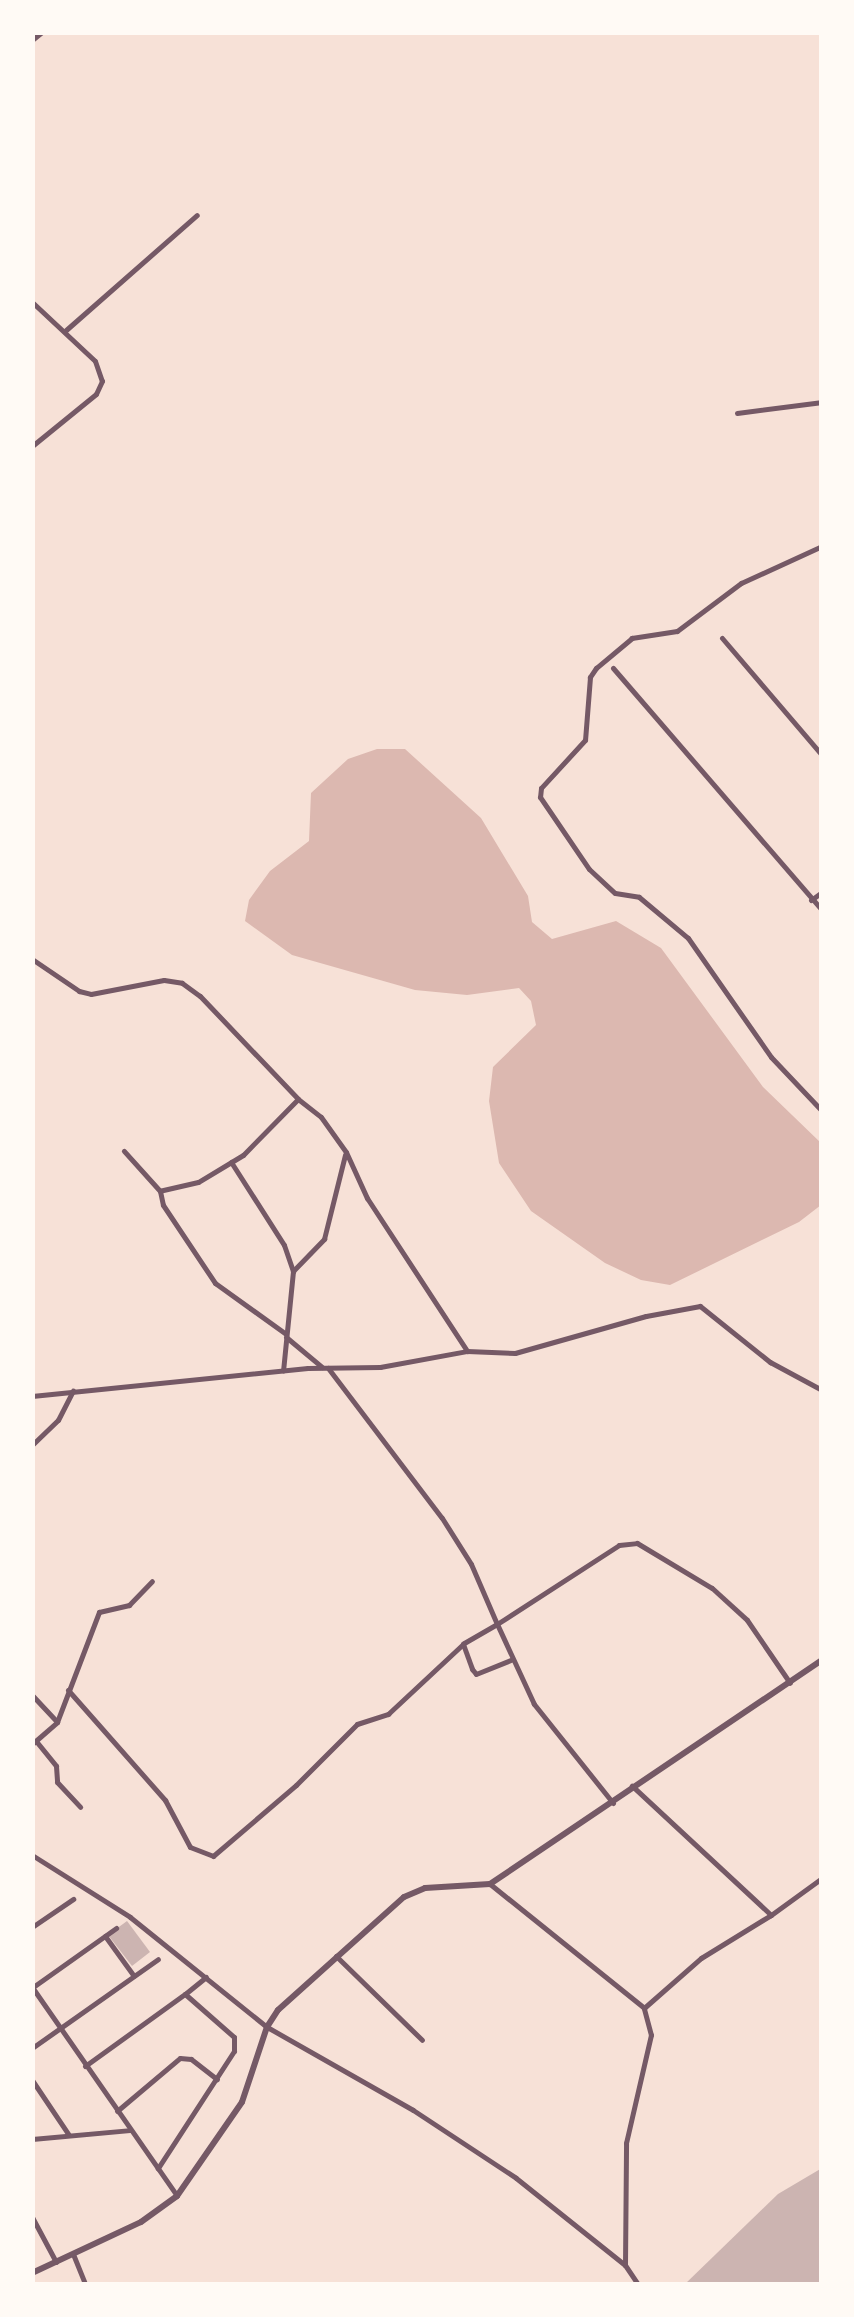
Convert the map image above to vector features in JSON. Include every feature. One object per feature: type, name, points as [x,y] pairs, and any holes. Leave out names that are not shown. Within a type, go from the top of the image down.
[{"type":"street","points":[[32,40],[42,32]]},
{"type":"street","points":[[66,330],[197,215]]},
{"type":"street","points":[[32,302],[66,330],[99,367],[101,388],[32,446]]},
{"type":"street","points":[[737,413],[822,402]]},
{"type":"street","points":[[822,546],[741,583],[677,630],[632,638],[596,668],[590,677],[585,740],[541,788],[540,797],[588,869],[615,893],[639,897],[688,938],[771,1057],[822,1111]]},
{"type":"street","points":[[722,638],[822,755]]},
{"type":"street","points":[[613,668],[822,910]]},
{"type":"street","points":[[811,900],[822,892]]},
{"type":"street","points":[[32,959],[90,994],[164,980],[182,983],[226,1021],[321,1117],[346,1152],[367,1198],[467,1350]]},
{"type":"street","points":[[160,1192],[198,1182],[231,1162],[298,1098]]},
{"type":"street","points":[[124,1150],[160,1192],[162,1205],[214,1283],[326,1368],[442,1518],[470,1564],[534,1704],[613,1803]]},
{"type":"street","points":[[294,1270],[324,1239],[346,1152]]},
{"type":"street","points":[[231,1162],[284,1245],[294,1270],[283,1372]]},
{"type":"street","points":[[32,1396],[380,1366],[467,1350],[515,1353],[646,1316],[700,1306],[770,1362],[822,1390]]},
{"type":"street","points":[[32,1444],[58,1420],[73,1391]]},
{"type":"street","points":[[68,1690],[165,1800],[190,1847],[212,1856],[296,1785],[358,1724],[388,1714],[463,1644],[619,1545],[637,1543],[712,1588],[748,1620],[790,1683]]},
{"type":"street","points":[[80,1807],[57,1782],[56,1766],[34,1743],[56,1722],[99,1612],[128,1605],[152,1581]]},
{"type":"street","points":[[463,1644],[476,1674],[511,1660]]},
{"type":"street","points":[[32,2273],[141,2222],[177,2196],[242,2102],[266,2027],[292,1994],[414,1890],[490,1884],[822,1660]]},
{"type":"street","points":[[32,1694],[56,1722]]},
{"type":"street","points":[[632,1786],[771,1915]]},
{"type":"street","points":[[32,1854],[130,1917],[266,2027],[398,2102],[516,2178],[624,2265],[638,2284]]},
{"type":"street","points":[[644,2008],[701,1958],[822,1878]]},
{"type":"street","points":[[490,1884],[644,2008],[651,2035],[626,2143],[624,2265]]},
{"type":"street","points":[[32,1928],[73,1899]]},
{"type":"street","points":[[116,1928],[33,1987],[177,2196]]},
{"type":"street","points":[[105,1936],[134,1976]]},
{"type":"street","points":[[336,1956],[422,2040]]},
{"type":"street","points":[[32,2048],[158,1959]]},
{"type":"street","points":[[85,2066],[206,1976]]},
{"type":"street","points":[[158,2168],[218,2079],[236,2040],[185,1994]]},
{"type":"street","points":[[117,2111],[180,2058],[192,2060],[218,2079]]},
{"type":"street","points":[[32,2080],[70,2135]]},
{"type":"street","points":[[32,2139],[130,2130]]},
{"type":"street","points":[[32,2217],[56,2262]]},
{"type":"street","points":[[73,2254],[86,2284]]},
{"type":"shaded area","points":[[377,749],[405,749],[481,818],[528,896],[532,922],[552,939],[616,921],[661,948],[763,1087],[821,1143],[821,1205],[799,1222],[670,1285],[641,1280],[605,1263],[531,1211],[499,1163],[489,1101],[493,1067],[536,1025],[531,1001],[519,988],[467,995],[415,990],[292,955],[245,921],[249,900],[270,871],[309,841],[311,793],[348,759]]},
{"type":"building","points":[[127,1921],[150,1952],[132,1966],[108,1935]]},
{"type":"building","points":[[822,2168],[822,2284],[685,2284],[778,2194]]}]
